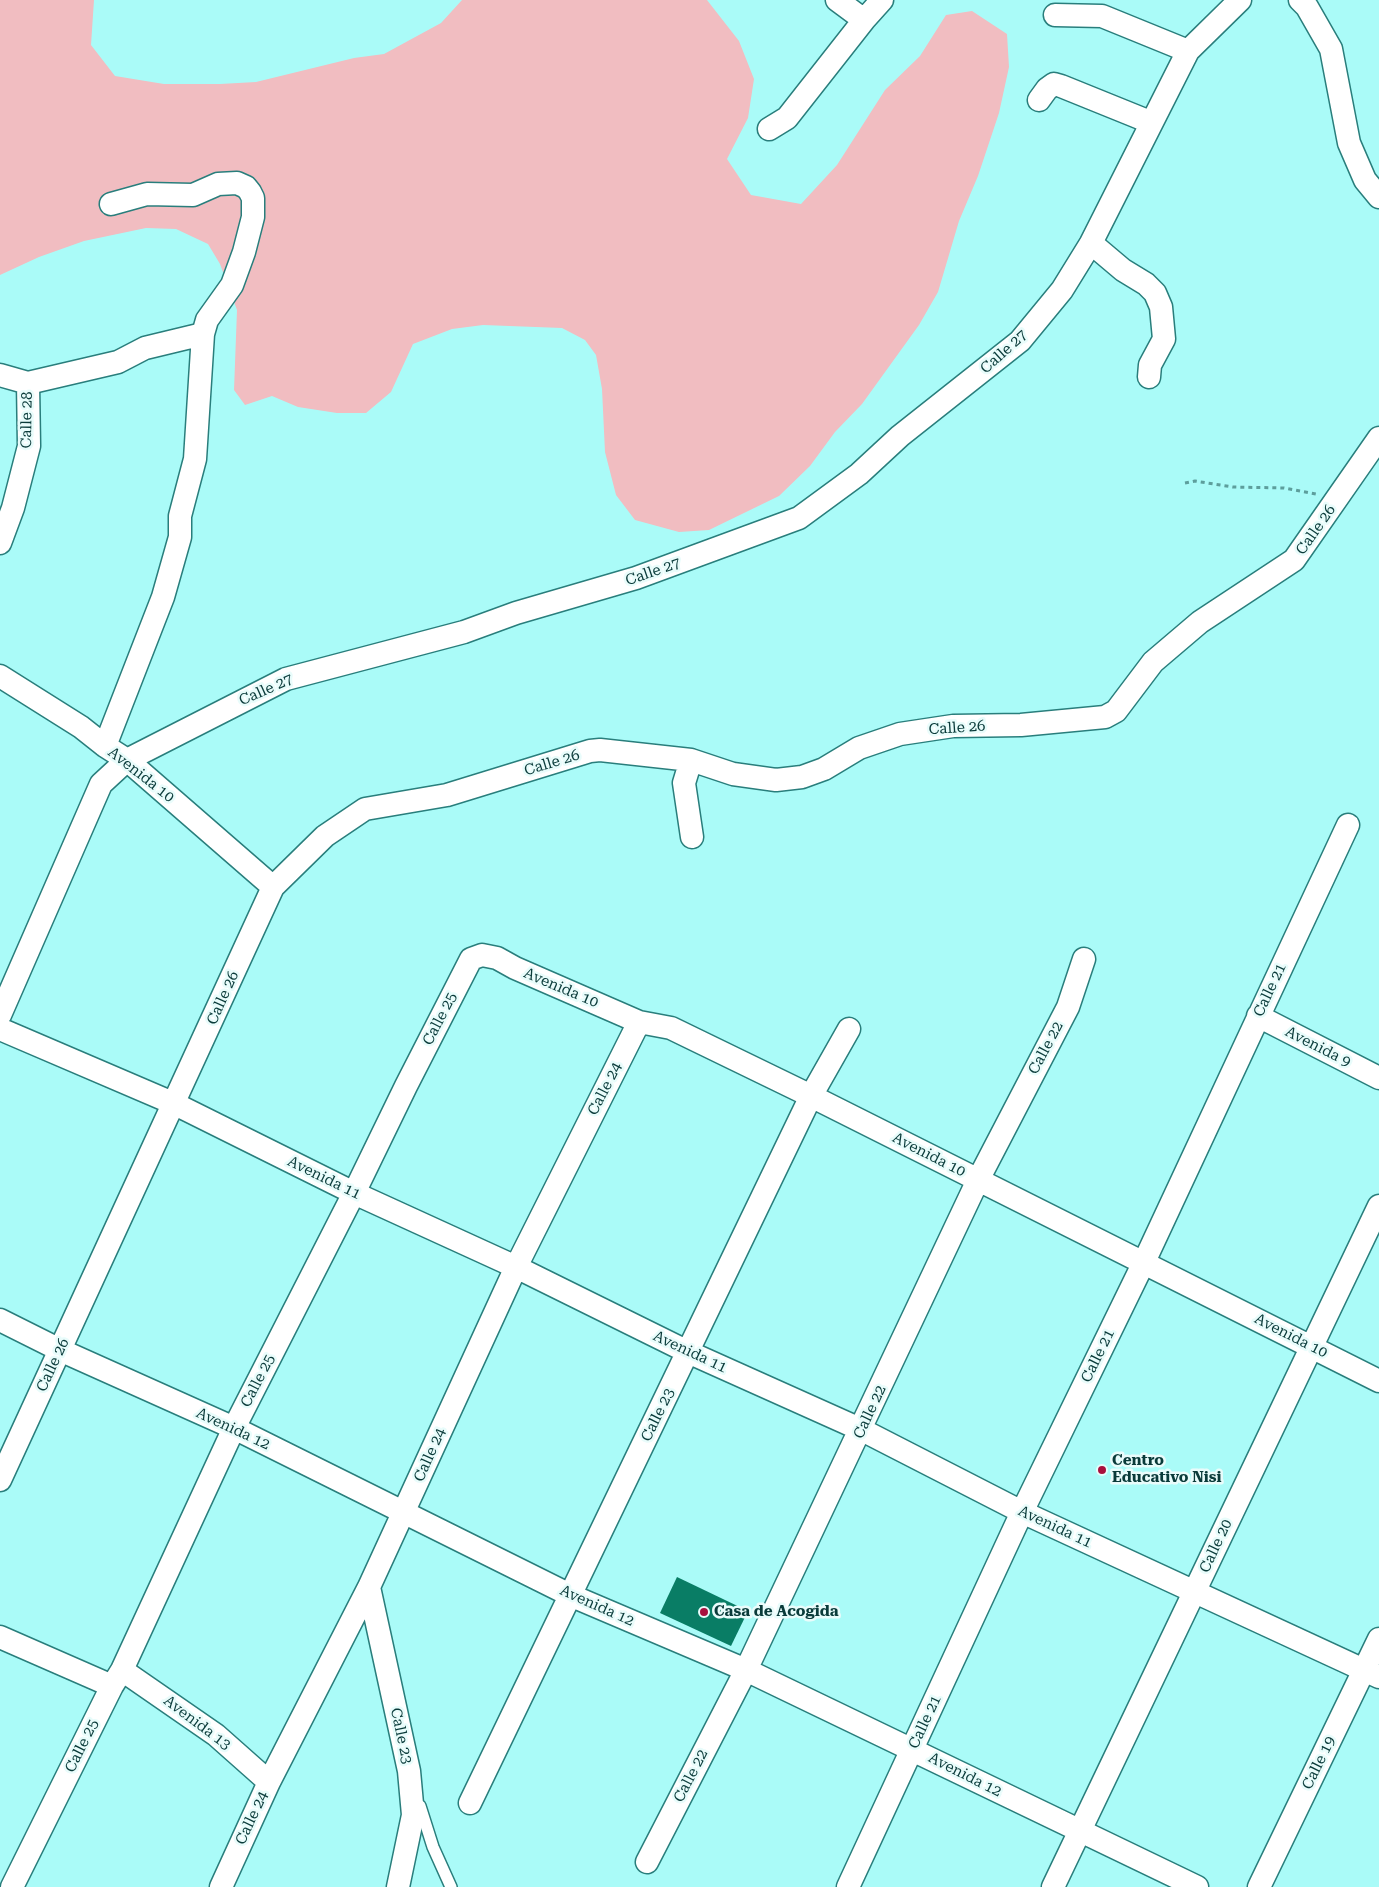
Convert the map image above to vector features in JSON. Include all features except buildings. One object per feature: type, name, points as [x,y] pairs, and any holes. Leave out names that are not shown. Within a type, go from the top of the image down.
[{"type":"street","points":[[837,0],[864,20]]},
{"type":"street","points":[[769,129],[787,118],[882,0]]},
{"type":"street","name":"Calle 27","points":[[0,1015],[101,784],[127,760],[286,679],[464,632],[516,613],[636,578],[798,518],[859,474],[900,436],[1020,341],[1062,290],[1091,243],[1150,122],[1188,51],[1240,0]]},
{"type":"street","points":[[1300,0],[1307,8],[1331,49],[1349,143],[1365,180],[1379,197]]},
{"type":"street","points":[[1055,15],[1102,16],[1188,51]]},
{"type":"street","points":[[1039,100],[1047,88],[1054,84],[1150,122]]},
{"type":"street","points":[[105,746],[162,597],[180,537],[180,516],[195,459],[203,358],[202,334],[207,320],[232,285],[244,252],[253,217],[253,198],[246,187],[237,183],[218,184],[193,195],[147,194],[111,204]]},
{"type":"street","points":[[1091,243],[1123,270],[1146,284],[1155,293],[1161,307],[1164,339],[1150,365],[1149,377]]},
{"type":"street","points":[[0,375],[28,383],[118,362],[144,348],[202,334]]},
{"type":"street","name":"Calle 28","points":[[0,543],[13,508],[29,446],[28,383]]},
{"type":"street","name":"Calle 26","points":[[0,1480],[274,887],[326,836],[365,809],[447,795],[590,751],[618,751],[691,760],[733,774],[776,780],[802,776],[824,769],[859,748],[900,734],[953,726],[1021,725],[1105,717],[1116,711],[1153,662],[1200,622],[1294,560],[1379,438]]},
{"type":"street","name":"Avenida 10","points":[[0,676],[81,727],[127,760],[274,887]]},
{"type":"street","points":[[691,760],[684,783],[692,837]]},
{"type":"street","name":"Calle 21","points":[[848,1887],[1022,1512],[1144,1262],[1348,826]]},
{"type":"street","name":"Avenida 10","points":[[471,959],[482,955],[497,958],[515,968],[639,1022],[671,1028],[812,1096],[1379,1381]]},
{"type":"street","name":"Calle 25","points":[[12,1887],[117,1678],[234,1428],[471,959]]},
{"type":"street","name":"Calle 22","points":[[647,1862],[746,1670],[862,1430],[978,1180],[1068,1006],[1084,960]]},
{"type":"street","name":"Avenida 9","points":[[1258,1016],[1379,1078]]},
{"type":"street","name":"Calle 24","points":[[220,1887],[269,1782],[369,1587],[516,1267],[639,1022]]},
{"type":"street","name":"Avenida 11","points":[[0,1029],[175,1104],[354,1193],[516,1267],[688,1352],[862,1430],[1022,1512],[1372,1673]]},
{"type":"street","name":"Calle 23","points":[[470,1803],[572,1596],[812,1096],[849,1029]]},
{"type":"street","name":"Calle 20","points":[[1053,1887],[1310,1345],[1379,1206]]},
{"type":"street","name":"Avenida 12","points":[[0,1320],[60,1350],[234,1428],[572,1596],[746,1670],[912,1749],[1079,1832],[1197,1887]]},
{"type":"street","name":"Calle 23","points":[[369,1587],[409,1771],[413,1815],[398,1887]]},
{"type":"street","name":"Avenida 13","points":[[0,1637],[117,1678],[216,1735],[269,1782]]},
{"type":"street","name":"Calle 19","points":[[1259,1887],[1372,1673],[1379,1639]]},
{"type":"lane","points":[[409,1771],[433,1847],[451,1887]]},
{"type":"path","points":[[1185,483],[1195,481],[1232,487],[1284,488],[1338,498]]},
{"type":"shaded area","points":[[0,0],[94,0],[91,45],[115,76],[164,84],[220,84],[256,82],[354,58],[384,54],[441,23],[462,0],[707,0],[739,41],[754,79],[748,118],[727,159],[751,195],[801,204],[837,165],[885,90],[920,56],[946,15],[972,11],[1007,34],[1009,67],[999,113],[978,176],[959,221],[938,292],[919,325],[862,404],[835,432],[810,466],[779,496],[709,530],[679,532],[635,520],[616,495],[605,452],[602,389],[596,355],[585,340],[562,328],[483,325],[452,329],[413,344],[391,392],[366,413],[337,413],[298,407],[272,396],[245,405],[234,390],[237,310],[220,264],[208,244],[176,229],[146,228],[84,241],[39,257],[0,275]]},
{"type":"place","name":"Centro Educativo Nisi","points":[[1102,1470]]},
{"type":"place","name":"Casa de Acogida","points":[[704,1612]]}]
